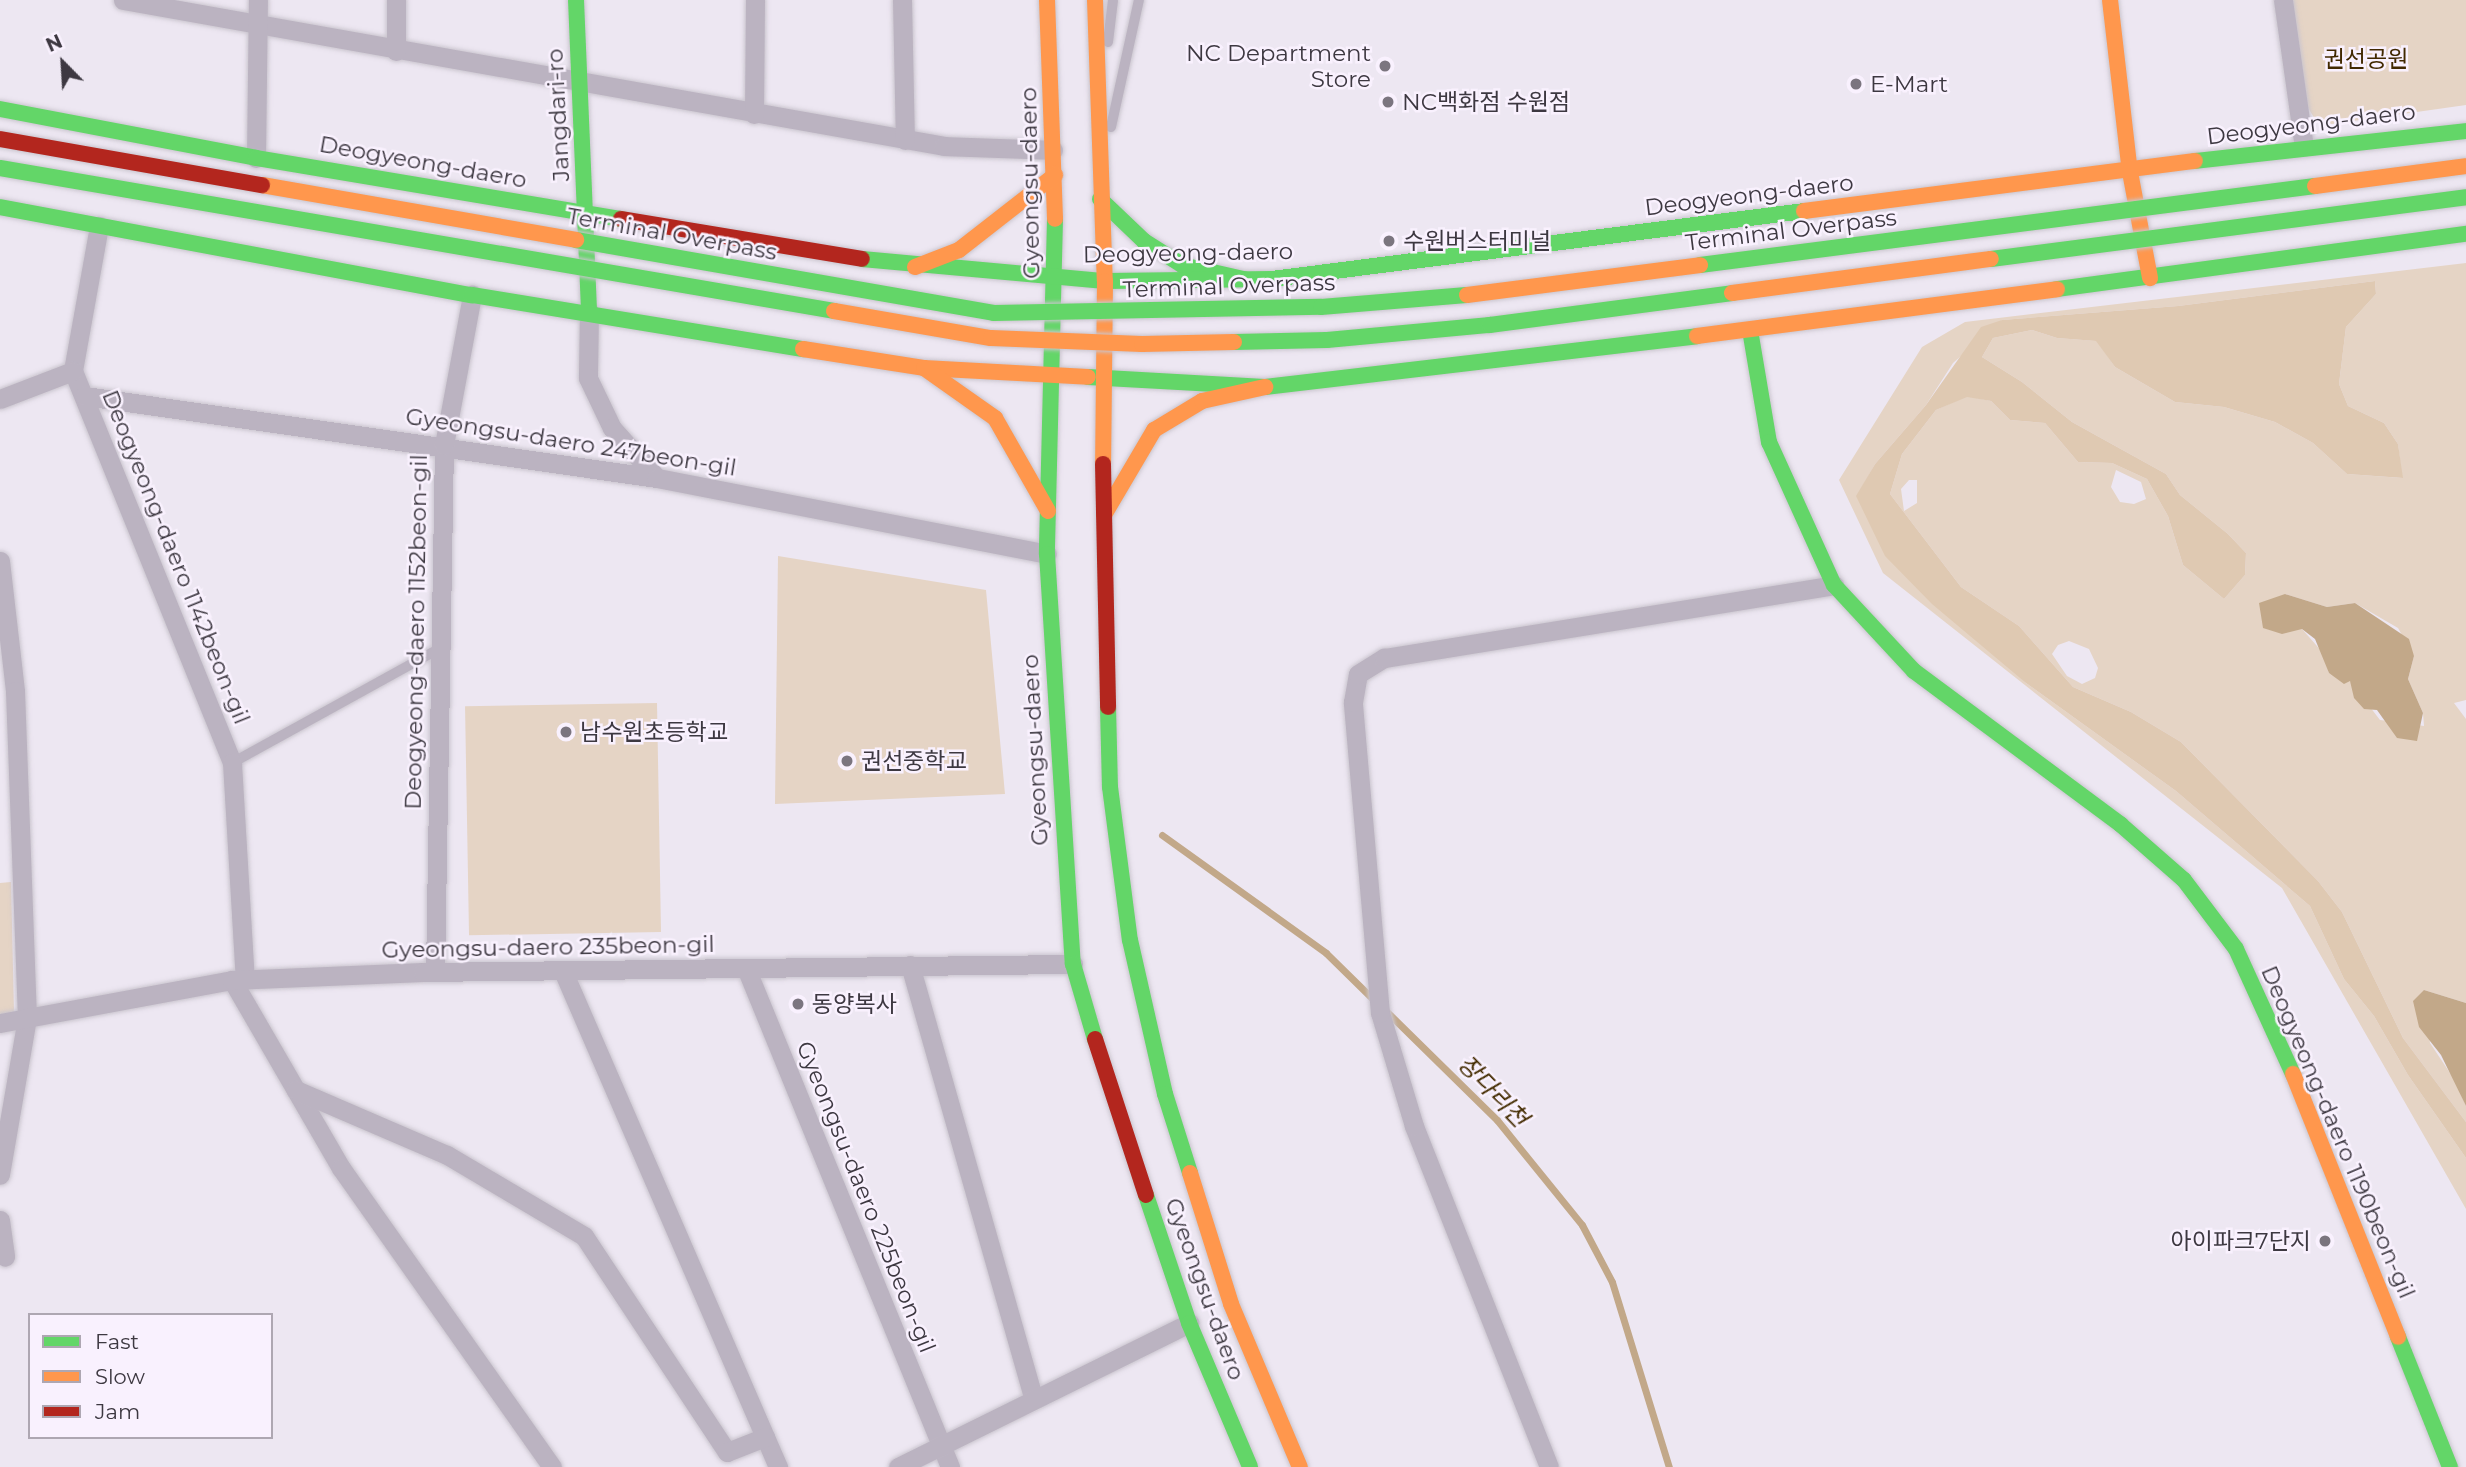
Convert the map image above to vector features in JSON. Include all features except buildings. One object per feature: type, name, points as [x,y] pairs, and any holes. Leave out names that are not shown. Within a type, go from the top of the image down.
[{"type":"main road","name":"Jangdari-ro","points":[[576,0],[589,311]]},
{"type":"main road","name":"Gyeongsu-daero","points":[[1047,0],[1055,175],[1053,378],[1047,554],[1073,964],[1113,1099],[1189,1324],[1250,1467]]},
{"type":"main road","name":"Gyeongsu-daero","points":[[1095,0],[1105,281],[1102,519],[1110,787],[1130,940],[1165,1094],[1231,1304],[1300,1467]]},
{"type":"main road","points":[[2110,0],[2130,172],[2150,278]]},
{"type":"main road","name":"Deogyeong-daero","points":[[0,108],[256,158],[586,216],[915,267],[1105,281],[1252,281],[2130,172],[2304,147],[2466,131]]},
{"type":"main road","name":"Terminal Overpass","points":[[0,139],[994,313],[1321,307],[1486,293],[2466,166]]},
{"type":"main road","points":[[0,168],[991,338],[1142,344],[1327,340],[1490,325],[2466,197]]},
{"type":"main road","points":[[915,267],[959,250],[1055,175]]},
{"type":"main road","points":[[1100,198],[1144,241],[1182,265],[1252,281]]},
{"type":"main road","points":[[0,207],[472,295],[589,311],[924,368],[1053,378],[1265,387]]},
{"type":"main road","points":[[1102,519],[1154,430],[1202,401],[1265,387],[1750,330],[2466,234]]},
{"type":"main road","name":"Deogyeong-daero 1190beon-gil","points":[[1750,330],[1769,442],[1834,585],[1914,671],[2120,824],[2184,880],[2236,949],[2267,1010],[2450,1467]]},
{"type":"main road","points":[[924,368],[995,418],[1048,511]]},
{"type":"street","points":[[123,0],[578,84],[905,140],[943,146],[1054,150]]},
{"type":"street","points":[[256,158],[258,0]]},
{"type":"street","points":[[396,0],[396,51]]},
{"type":"street","points":[[754,114],[755,0]]},
{"type":"street","points":[[902,0],[905,140]]},
{"type":"street","points":[[2283,0],[2304,147]]},
{"type":"street","points":[[0,399],[73,371],[99,226]]},
{"type":"street","name":"Deogyeong-daero 1152beon-gil","points":[[435,972],[444,445],[472,295]]},
{"type":"street","points":[[589,311],[588,378],[612,428],[657,478]]},
{"type":"street","name":"Deogyeong-daero 1142beon-gil","points":[[73,371],[232,763],[239,980]]},
{"type":"street","name":"Gyeongsu-daero 247beon-gil","points":[[85,396],[444,445],[657,478],[1047,554]]},
{"type":"street","points":[[0,561],[27,1018],[0,1175]]},
{"type":"street","points":[[1549,1467],[1414,1126],[1380,1013],[1353,702],[1358,674],[1384,658],[1834,585]]},
{"type":"street","name":"Gyeongsu-daero 235beon-gil","points":[[0,1023],[239,980],[435,972],[1073,964]]},
{"type":"street","points":[[910,965],[1034,1399]]},
{"type":"street","name":"Gyeongsu-daero 225beon-gil","points":[[746,968],[950,1467]]},
{"type":"street","points":[[563,971],[778,1467]]},
{"type":"street","points":[[239,980],[296,1090],[341,1168],[552,1467]]},
{"type":"street","points":[[296,1090],[447,1155],[584,1236],[727,1452],[765,1437]]},
{"type":"street","points":[[0,1220],[5,1257]]},
{"type":"street","points":[[898,1467],[1189,1324]]},
{"type":"lane","points":[[1099,83],[1114,17],[1113,0]]},
{"type":"lane","points":[[1101,165],[1139,0]]},
{"type":"lane","name":"Deogyeong-daero 1142beon-gil","points":[[232,763],[441,648]]},
{"type":"green space","name":"권선공원","points":[[2293,0],[2466,0],[2466,105],[2332,124],[2316,121],[2307,106]]},
{"type":"green space","points":[[2466,263],[2466,700],[2454,703],[2466,719],[2466,1003],[2424,990],[2430,1043],[2454,1079],[2466,1106],[2466,1122],[2403,1038],[2342,912],[2318,881],[2181,742],[2131,712],[2073,687],[2019,626],[1961,587],[1890,494],[1902,454],[1936,410],[1967,396],[1991,401],[2010,420],[2045,423],[2078,462],[2112,463],[2147,479],[2168,516],[2183,565],[2224,599],[2245,575],[2246,553],[2228,534],[2180,495],[2166,474],[2072,422],[2022,382],[1982,357],[1993,338],[2032,330],[2057,338],[2097,341],[2115,367],[2175,402],[2224,407],[2275,422],[2313,443],[2347,474],[2402,478],[2398,444],[2384,423],[2348,406],[2339,384],[2346,327],[2376,294],[2375,281],[2178,306],[2002,320],[1953,363],[1926,405],[1875,464],[1857,496],[2026,683],[2176,791],[2310,906],[2344,979],[2374,1016],[2408,1075],[2466,1158],[2466,1209],[2282,888],[1883,573],[1839,480],[1922,347],[1965,322]],"holes":[[[2116,470],[2141,482],[2146,499],[2134,504],[2120,502],[2111,487]],[[1909,480],[1917,480],[1917,503],[1904,511],[1901,489]],[[2285,594],[2327,607],[2355,603],[2398,628],[2414,656],[2408,679],[2423,713],[2424,726],[2380,720],[2350,681],[2329,673],[2324,654],[2302,629]],[[2069,641],[2089,649],[2098,668],[2095,678],[2082,684],[2067,676],[2052,654],[2058,645]]]},
{"type":"green space","points":[[778,556],[986,590],[1005,794],[775,804]]},
{"type":"green space","points":[[657,703],[661,932],[469,935],[465,706]]},
{"type":"green space","points":[[11,882],[14,1012],[0,1015],[0,883]]},
{"type":"shaded area","points":[[2375,281],[2376,294],[2346,327],[2339,384],[2348,406],[2384,423],[2398,444],[2403,478],[2347,474],[2313,443],[2275,422],[2224,407],[2175,402],[2115,367],[2096,341],[2057,338],[2032,330],[1993,338],[1982,357],[2022,382],[2072,422],[2166,474],[2180,495],[2228,534],[2246,553],[2245,575],[2224,599],[2183,565],[2168,516],[2147,479],[2112,463],[2078,462],[2045,423],[2010,420],[1991,401],[1967,397],[1936,410],[1902,454],[1890,494],[1961,587],[2019,626],[2073,687],[2131,712],[2181,742],[2318,881],[2342,912],[2403,1038],[2466,1122],[2466,1158],[2408,1075],[2374,1016],[2344,979],[2310,906],[2176,791],[2026,683],[1932,604],[1885,556],[1856,496],[1875,464],[1926,405],[1981,327],[2002,320],[2178,306]]},
{"type":"shaded area","points":[[2285,594],[2327,607],[2355,603],[2409,639],[2414,656],[2408,679],[2423,713],[2417,741],[2397,738],[2377,710],[2364,709],[2354,698],[2350,681],[2344,684],[2329,673],[2315,639],[2302,629],[2282,634],[2263,628],[2259,603]]},
{"type":"shaded area","points":[[2424,990],[2466,1003],[2466,1106],[2441,1055],[2419,1027],[2413,1001]]},
{"type":"waterway","name":"장다리천","points":[[1162,835],[1326,953],[1374,1000]]},
{"type":"waterway","name":"장다리천","points":[[1385,1010],[1497,1120],[1582,1225],[1612,1282],[1669,1467]]},
{"type":"traffic: fast","points":[[576,0],[589,311]]},
{"type":"traffic: fast","points":[[0,109],[256,158],[621,219]]},
{"type":"traffic: fast","points":[[2195,161],[2466,131]]},
{"type":"traffic: fast","points":[[0,168],[834,311]]},
{"type":"traffic: fast","points":[[1700,265],[2315,186]]},
{"type":"traffic: fast","points":[[1991,259],[2466,197]]},
{"type":"traffic: fast","points":[[1100,199],[1144,241],[1182,265],[1252,281]]},
{"type":"traffic: fast","points":[[0,207],[472,295],[803,349]]},
{"type":"traffic: fast","points":[[862,259],[1105,281],[1272,279],[1804,211]]},
{"type":"traffic: fast","points":[[1055,219],[1047,554],[1073,964],[1095,1039]]},
{"type":"traffic: fast","points":[[2057,289],[2466,234]]},
{"type":"traffic: fast","points":[[576,240],[994,313],[1321,307],[1467,295]]},
{"type":"traffic: fast","points":[[1234,342],[1327,340],[1490,325],[1732,293]]},
{"type":"traffic: fast","points":[[1750,330],[1769,442],[1834,585],[1914,671],[2120,824],[2184,880],[2236,949],[2293,1074]]},
{"type":"traffic: fast","points":[[1088,377],[1265,387],[1697,336]]},
{"type":"traffic: fast","points":[[1108,707],[1110,787],[1130,940],[1165,1094],[1190,1173]]},
{"type":"traffic: fast","points":[[1146,1195],[1189,1323],[1250,1467]]},
{"type":"traffic: fast","points":[[2398,1337],[2450,1467]]},
{"type":"traffic: slow","points":[[1047,0],[1055,219]]},
{"type":"traffic: slow","points":[[1095,0],[1105,281],[1103,464]]},
{"type":"traffic: slow","points":[[2110,0],[2130,172],[2150,278]]},
{"type":"traffic: slow","points":[[1804,211],[2195,161]]},
{"type":"traffic: slow","points":[[2315,186],[2466,166]]},
{"type":"traffic: slow","points":[[915,267],[959,250],[1055,175]]},
{"type":"traffic: slow","points":[[262,185],[576,240]]},
{"type":"traffic: slow","points":[[1732,293],[1991,259]]},
{"type":"traffic: slow","points":[[1467,295],[1700,265]]},
{"type":"traffic: slow","points":[[1697,336],[2057,289]]},
{"type":"traffic: slow","points":[[834,311],[991,338],[1142,344],[1234,342]]},
{"type":"traffic: slow","points":[[803,349],[924,368],[1088,377]]},
{"type":"traffic: slow","points":[[924,368],[995,418],[1048,511]]},
{"type":"traffic: slow","points":[[1104,515],[1154,430],[1202,401],[1265,387]]},
{"type":"traffic: slow","points":[[2293,1074],[2398,1337]]},
{"type":"traffic: slow","points":[[1190,1173],[1231,1304],[1300,1467]]},
{"type":"traffic: jam","points":[[0,139],[262,185]]},
{"type":"traffic: jam","points":[[621,219],[862,259]]},
{"type":"traffic: jam","points":[[1103,464],[1108,707]]},
{"type":"traffic: jam","points":[[1095,1039],[1146,1195]]},
{"type":"place","name":"NC Department Store","points":[[1385,66]]},
{"type":"place","name":"E-Mart","points":[[1856,84]]},
{"type":"place","name":"NC백화점 수원점","points":[[1388,102]]},
{"type":"place","name":"수원버스터미널","points":[[1389,241]]},
{"type":"place","name":"남수원초등학교","points":[[566,732]]},
{"type":"place","name":"권선중학교","points":[[847,761]]},
{"type":"place","name":"동양복사","points":[[798,1004]]},
{"type":"place","name":"아이파크7단지","points":[[2325,1241]]}]
